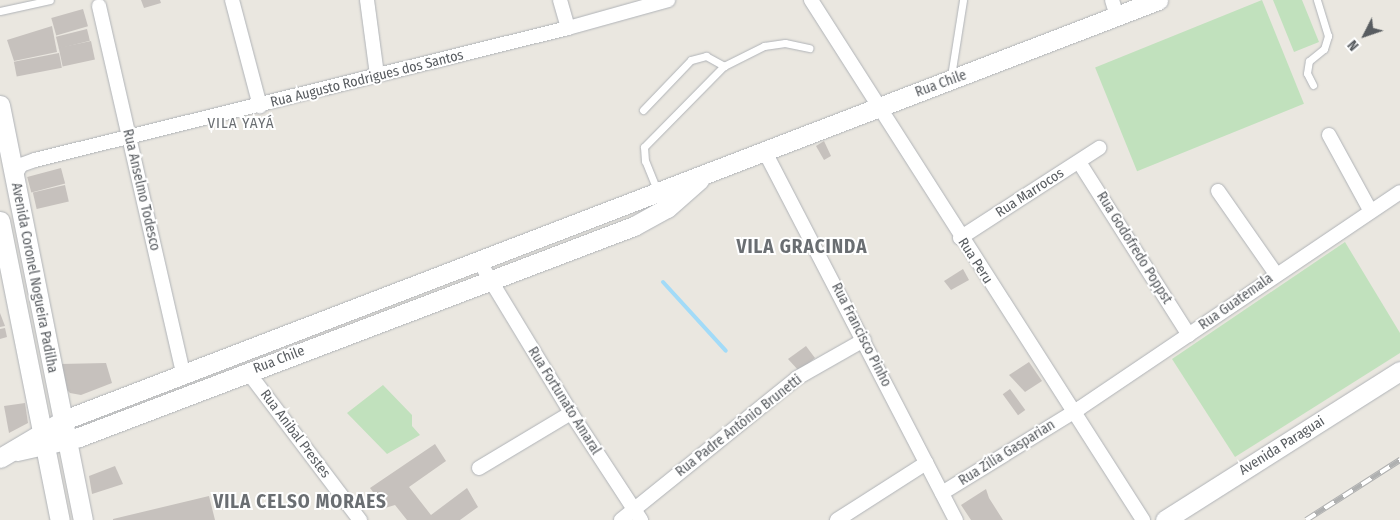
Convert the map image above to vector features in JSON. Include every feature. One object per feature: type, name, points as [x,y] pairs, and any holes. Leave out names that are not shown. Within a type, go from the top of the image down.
[{"type":"main road","name":"Rua Chile","points":[[64,420],[479,261],[657,190],[951,80],[1114,8],[1158,0]]},
{"type":"main road","name":"Avenida Coronel Nogueira Padilha","points":[[0,105],[55,385],[69,440],[83,520]]},
{"type":"main road","name":"Rua Chile","points":[[69,440],[634,226],[667,208],[692,184],[724,166]]},
{"type":"main road","points":[[657,190],[667,194],[670,198],[667,208]]},
{"type":"main road","name":"Avenida Coronel Nogueira Padilha","points":[[0,221],[60,520]]},
{"type":"main road","name":"Avenida Paraguai","points":[[1165,520],[1400,371]]},
{"type":"main road","points":[[55,385],[69,400],[82,407],[110,403]]},
{"type":"main road","points":[[6,455],[45,438],[64,420]]},
{"type":"main road","points":[[45,438],[69,440]]},
{"type":"street","points":[[232,0],[260,106]]},
{"type":"street","points":[[366,0],[377,75]]},
{"type":"street","points":[[560,0],[568,28]]},
{"type":"street","name":"Rua Augusto Rodrigues dos Santos","points":[[14,177],[21,165],[35,160],[260,106],[568,28],[668,0]]},
{"type":"street","name":"Rua Peru","points":[[811,0],[960,238],[1143,520]]},
{"type":"street","name":"Rua Anselmo Todesco","points":[[99,6],[183,374]]},
{"type":"street","points":[[1328,135],[1370,210]]},
{"type":"street","points":[[8,148],[18,158],[35,160]]},
{"type":"street","name":"Rua Marrocos","points":[[960,238],[1099,148]]},
{"type":"street","name":"Rua Francisco Pinho","points":[[764,150],[956,520]]},
{"type":"street","name":"Rua Godofredo Poppst","points":[[1079,162],[1189,335]]},
{"type":"street","points":[[1218,191],[1276,274]]},
{"type":"street","name":"Rua Guatemala","points":[[1072,413],[1370,210],[1400,192]]},
{"type":"street","points":[[479,261],[488,281]]},
{"type":"street","name":"Rua Fortunato Amaral","points":[[488,281],[638,515]]},
{"type":"street","name":"Rua Padre Antônio Brunetti","points":[[621,520],[638,515],[797,378],[864,340]]},
{"type":"street","name":"Rua Anibal Prestes","points":[[248,372],[360,520]]},
{"type":"street","points":[[478,468],[571,413]]},
{"type":"street","name":"Rua Zília Gasparian","points":[[942,493],[1072,413]]},
{"type":"street","points":[[837,520],[926,462]]},
{"type":"lane","points":[[0,11],[50,0]]},
{"type":"lane","points":[[951,80],[963,0]]},
{"type":"lane","points":[[1313,85],[1308,73],[1309,61],[1324,49],[1328,36],[1325,18],[1317,0]]},
{"type":"lane","points":[[657,190],[645,162],[644,148],[724,66],[764,46],[785,43],[809,48]]},
{"type":"lane","points":[[643,110],[691,60],[706,56],[724,66]]},
{"type":"green space","points":[[1262,0],[1304,104],[1137,171],[1095,67]]},
{"type":"green space","points":[[1273,0],[1302,0],[1319,42],[1294,52]]},
{"type":"green space","points":[[1345,242],[1400,333],[1400,353],[1235,457],[1172,359]]},
{"type":"green space","points":[[383,385],[412,415],[412,426],[420,435],[387,454],[347,413]]},
{"type":"building","points":[[141,0],[160,0],[161,3],[144,8]]},
{"type":"building","points":[[83,9],[88,26],[56,35],[51,18]]},
{"type":"building","points":[[52,26],[57,52],[14,61],[7,40]]},
{"type":"building","points":[[87,29],[90,41],[59,48],[56,37]]},
{"type":"building","points":[[91,41],[95,60],[63,66],[59,48]]},
{"type":"building","points":[[59,53],[62,68],[17,77],[14,62]]},
{"type":"building","points":[[824,141],[831,156],[824,160],[816,146]]},
{"type":"building","points":[[61,168],[65,183],[31,193],[27,177]]},
{"type":"building","points":[[65,185],[69,202],[37,209],[33,192]]},
{"type":"building","points":[[963,269],[969,280],[951,290],[944,281]]},
{"type":"building","points":[[0,313],[5,326],[0,327]]},
{"type":"building","points":[[5,328],[7,337],[0,339],[0,329]]},
{"type":"building","points":[[806,346],[815,358],[799,371],[788,359]]},
{"type":"building","points":[[1029,362],[1042,381],[1025,392],[1009,375]]},
{"type":"building","points":[[106,363],[112,383],[81,395],[70,393],[62,385],[60,364]]},
{"type":"building","points":[[1010,389],[1025,410],[1018,415],[1003,394]]},
{"type":"building","points":[[25,403],[28,423],[9,433],[4,406]]},
{"type":"building","points":[[435,444],[446,461],[409,487],[431,515],[467,488],[478,507],[460,520],[407,520],[395,505],[385,508],[370,488]]},
{"type":"building","points":[[115,466],[123,484],[92,494],[89,476]]},
{"type":"building","points":[[986,489],[989,498],[1003,520],[971,520],[961,505]]},
{"type":"building","points":[[209,496],[215,520],[113,520],[113,519]]},
{"type":"waterway","points":[[663,282],[726,351]]},
{"type":"railway","points":[[1306,520],[1400,460]]},
{"type":"district","name":"VILA YAYÁ","points":[[241,124]]},
{"type":"district","name":"VILA GRACINDA","points":[[802,247]]},
{"type":"district","name":"VILA CELSO MORAES","points":[[300,502]]}]
